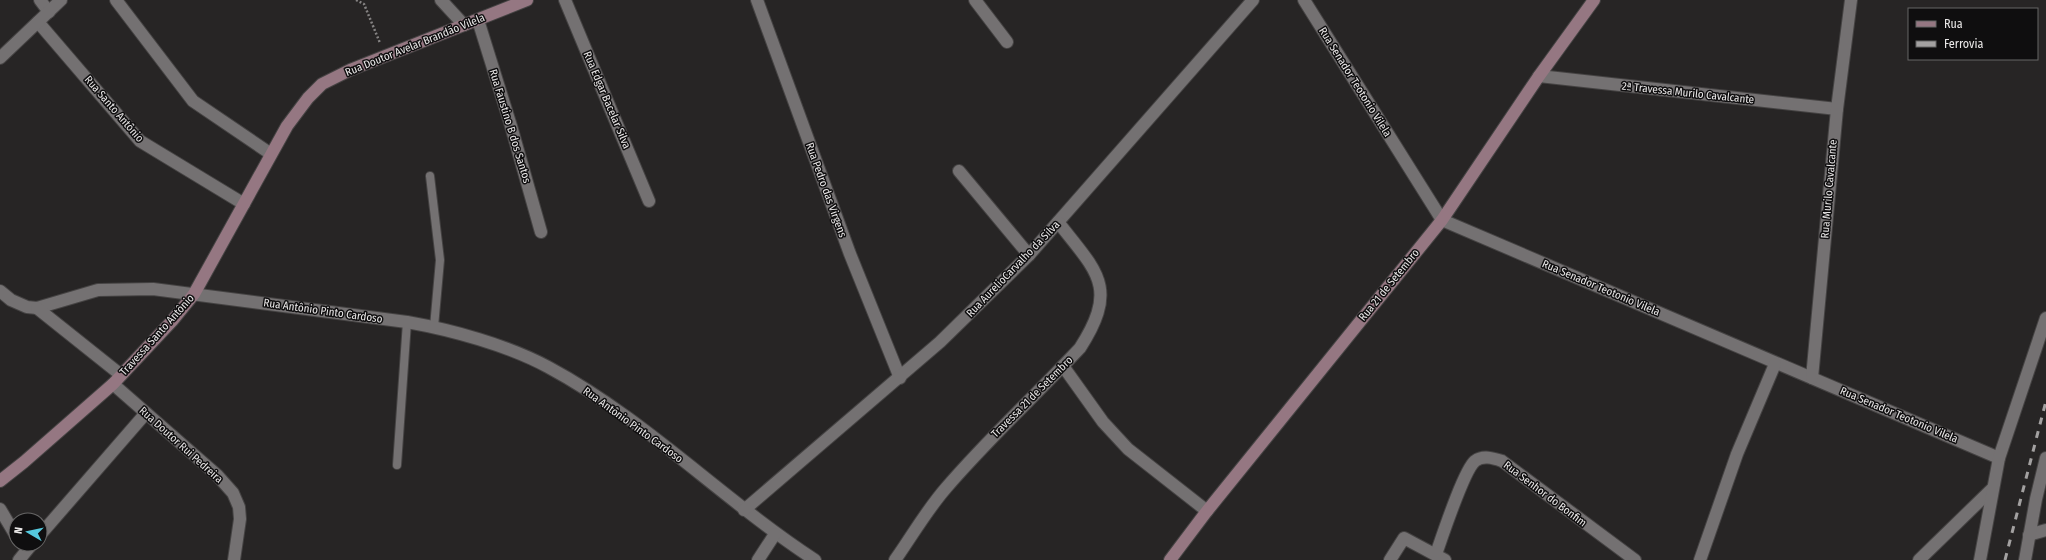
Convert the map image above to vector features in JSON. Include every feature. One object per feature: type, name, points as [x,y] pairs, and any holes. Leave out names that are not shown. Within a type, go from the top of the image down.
[{"type":"street","points":[[40,0],[49,12]]},
{"type":"street","points":[[0,58],[61,0]]},
{"type":"street","points":[[116,0],[193,101],[271,154]]},
{"type":"street","points":[[441,0],[464,25]]},
{"type":"street","name":"Rua Doutor Avelar Brandão Vilela","points":[[308,98],[322,84],[350,70],[527,0]]},
{"type":"street","name":"Rua Edgar Bacelar Silva","points":[[565,0],[649,201]]},
{"type":"street","name":"Rua Pedro das Virgens","points":[[757,0],[850,254],[900,378]]},
{"type":"street","points":[[975,0],[1007,42]]},
{"type":"street","name":"Rua AurelioCarvalho da Silva","points":[[744,510],[900,378],[940,342],[1029,255],[1253,0]]},
{"type":"street","name":"Rua Senador Teotonio Vilela","points":[[1304,0],[1442,220],[1775,364],[1812,378],[1999,458]]},
{"type":"street","name":"Rua 21 de Setembro","points":[[1170,560],[1207,511],[1442,220],[1539,76],[1594,0]]},
{"type":"street","name":"Rua Murilo Cavalcante","points":[[1812,378],[1837,109],[1851,0]]},
{"type":"street","name":"Rua Faustino B dos Santos","points":[[478,20],[511,126],[541,232]]},
{"type":"street","name":"Rua Santo Antônio","points":[[38,22],[140,141],[244,204]]},
{"type":"street","name":"2ª Travessa Murilo Cavalcante","points":[[1539,76],[1837,109]]},
{"type":"street","name":"Travessa Santo Antônio","points":[[0,481],[24,462],[113,384],[194,294],[287,126],[308,98]]},
{"type":"street","points":[[959,171],[1029,255]]},
{"type":"street","name":"Travessa 21 de Setembro","points":[[895,560],[925,514],[945,489],[1024,404],[1080,348],[1092,330],[1102,297],[1100,286],[1096,274],[1058,222]]},
{"type":"street","name":"Rua Antônio Pinto Cardoso","points":[[37,308],[98,290],[153,289],[406,322],[434,327],[498,346],[547,366],[598,397],[647,432],[775,534],[815,560]]},
{"type":"street","points":[[0,291],[11,300],[27,307],[37,308],[121,375]]},
{"type":"street","points":[[1980,560],[1992,489],[1999,458],[2046,318]]},
{"type":"street","points":[[1700,560],[1737,454],[1775,364]]},
{"type":"street","points":[[1063,366],[1103,422],[1128,449],[1207,511]]},
{"type":"street","name":"Rua Doutor Rui Pedreira","points":[[113,384],[217,475],[233,493],[239,507],[240,519],[234,560]]},
{"type":"street","points":[[48,526],[146,413]]},
{"type":"street","name":"Rua Senhor do Bonfim","points":[[1440,557],[1466,474],[1475,461],[1488,457],[1502,461],[1635,560]]},
{"type":"street","points":[[2025,560],[2046,458]]},
{"type":"street","points":[[1919,560],[1992,489]]},
{"type":"street","points":[[0,509],[8,522]]},
{"type":"street","points":[[2029,535],[2046,530]]},
{"type":"street","points":[[758,560],[775,534]]},
{"type":"street","points":[[1390,560],[1404,538],[1440,557]]},
{"type":"lane","points":[[430,176],[440,260],[434,327]]},
{"type":"lane","points":[[397,465],[406,322]]},
{"type":"path","points":[[356,0],[364,4],[386,56]]},
{"type":"railway","points":[[2005,560],[2046,401]]}]
